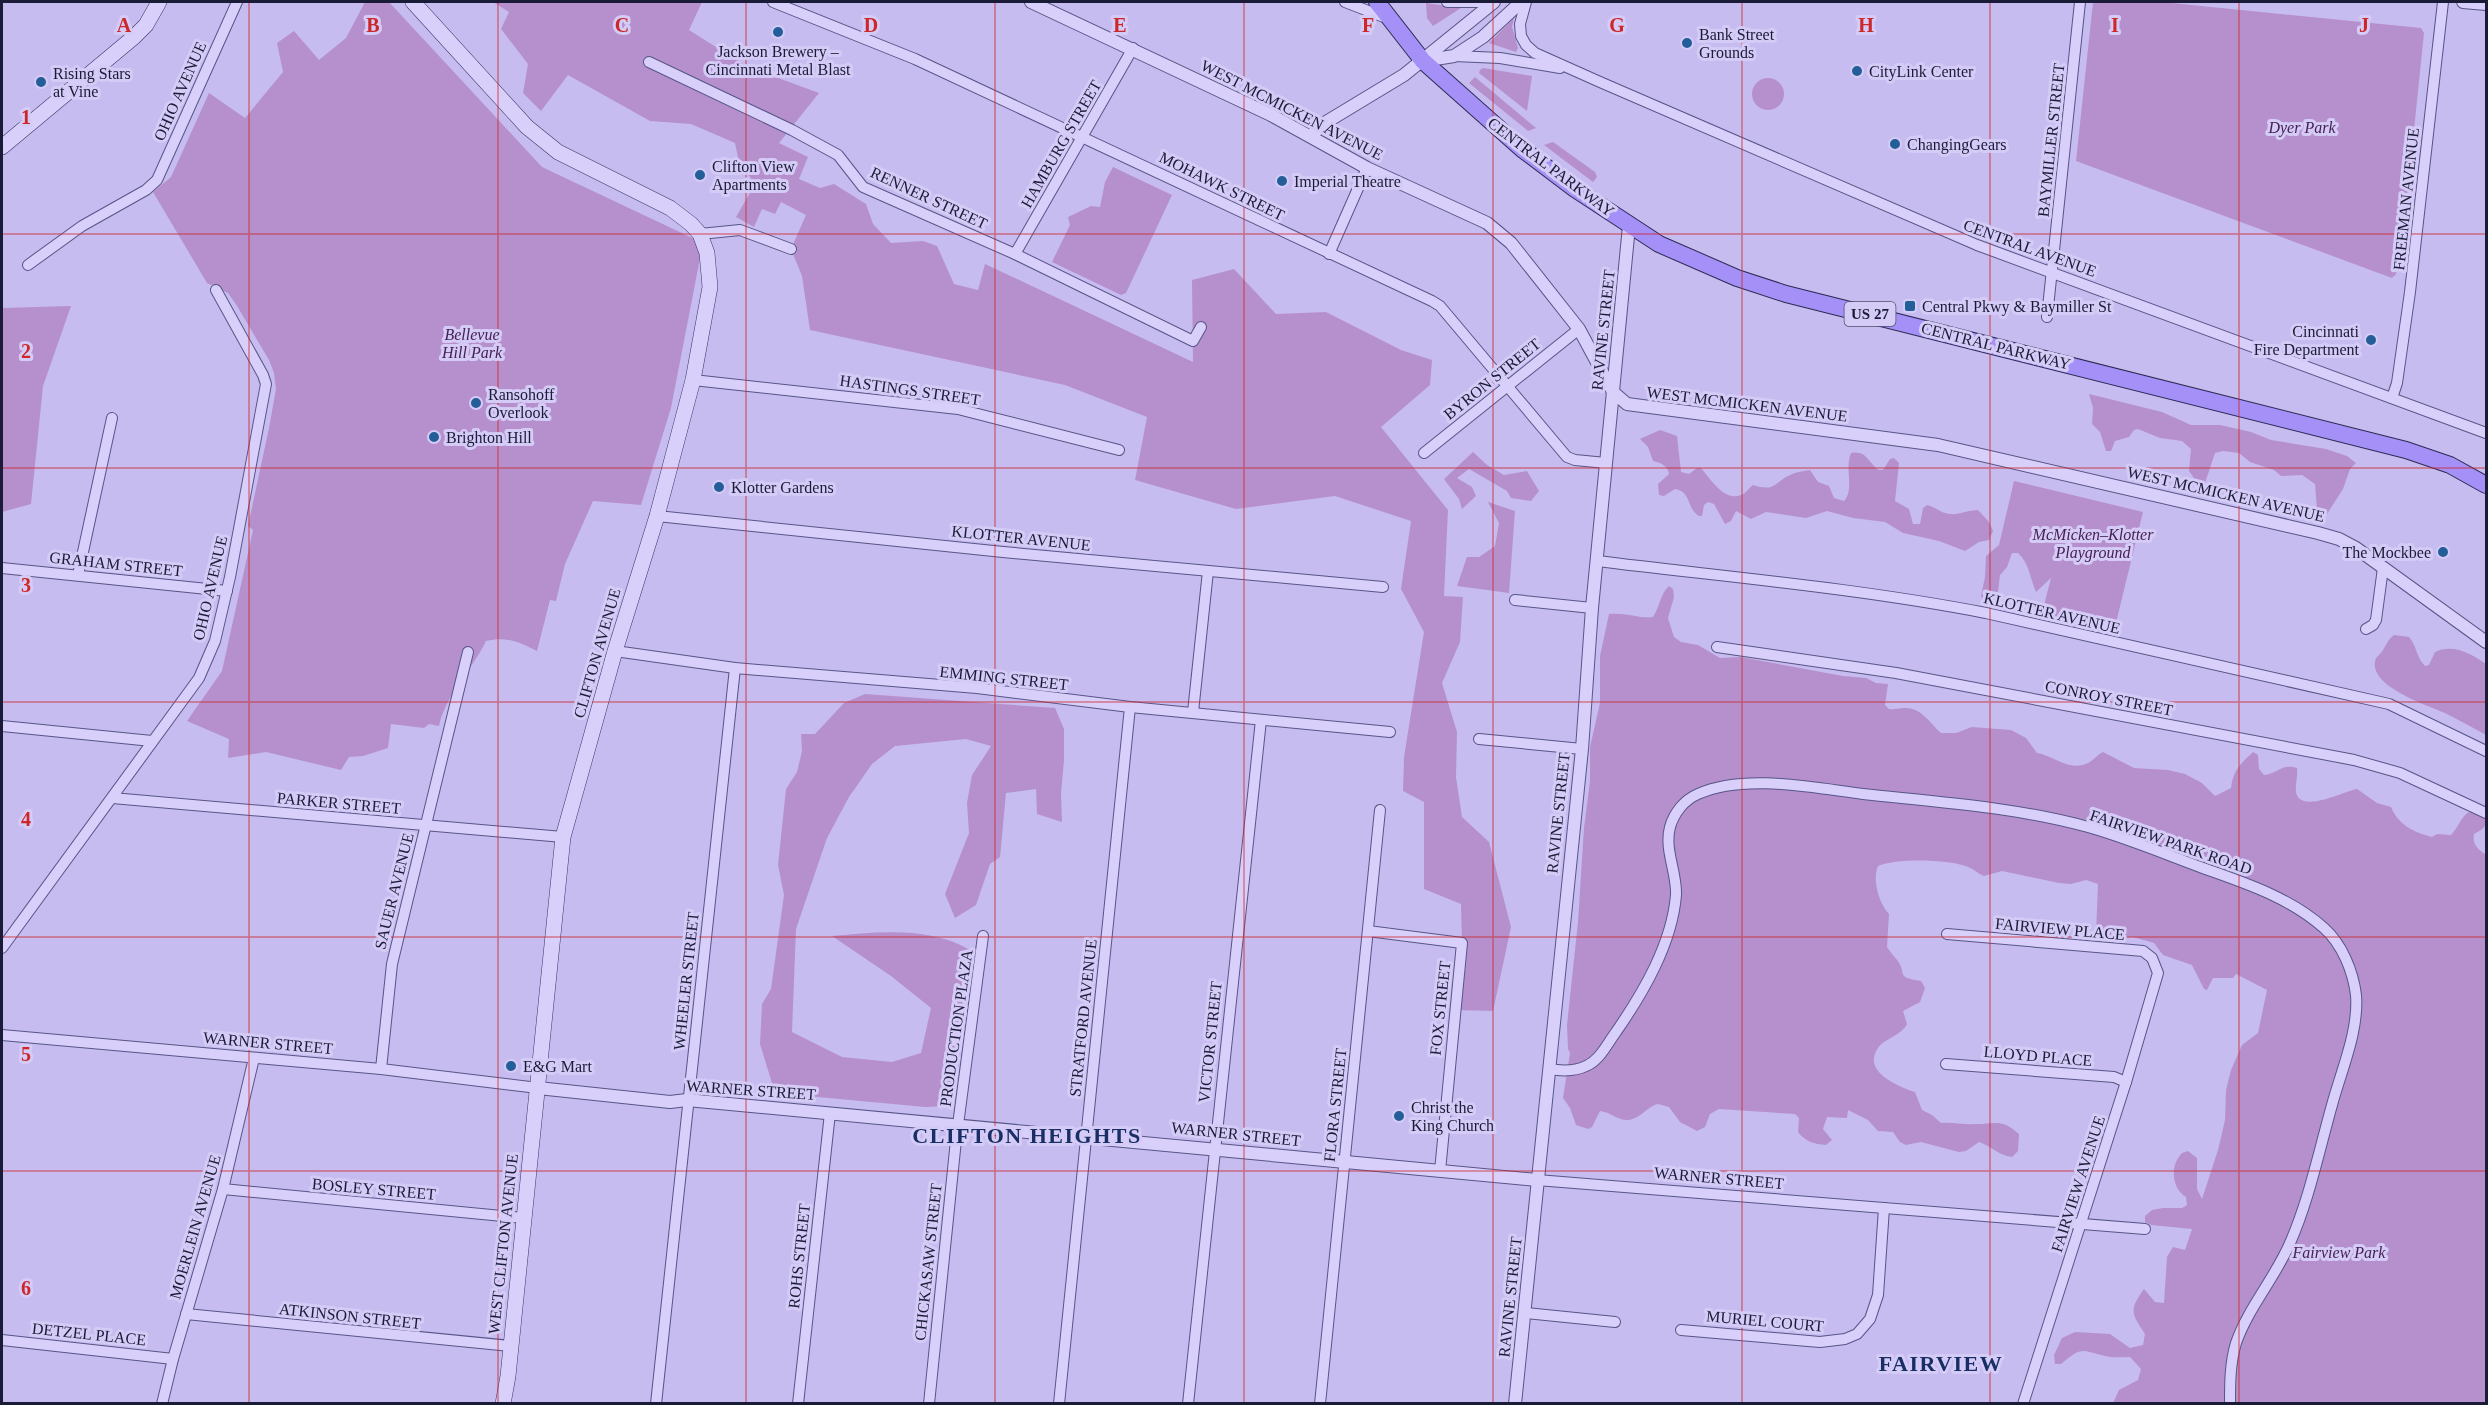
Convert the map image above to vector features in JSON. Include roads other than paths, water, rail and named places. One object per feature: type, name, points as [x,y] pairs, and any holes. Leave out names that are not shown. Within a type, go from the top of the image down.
[{"type":"main road","points":[[2,147],[134,37],[146,25],[159,2]]},
{"type":"main road","points":[[412,2],[545,143],[558,152],[670,208],[686,219],[700,234]]},
{"type":"main road","name":"CENTRAL PARKWAY","points":[[1377,2],[1423,61],[1522,149],[1629,226],[1694,261],[1762,286],[2406,450],[2450,465],[2487,485]]},
{"type":"main road","name":"CLIFTON AVENUE","points":[[538,1088],[563,837],[615,651],[657,516],[693,380],[710,287],[710,263],[700,234]]},
{"type":"main road","name":"WEST CLIFTON AVENUE","points":[[503,1404],[538,1088]]},
{"type":"street","name":"OHIO AVENUE","points":[[28,265],[82,226],[147,190],[157,180],[237,2]]},
{"type":"street","name":"MOHAWK STREET","points":[[773,2],[915,59],[1083,136],[1440,306],[1506,387],[1567,456],[1575,460],[1606,463]]},
{"type":"street","name":"WEST MCMICKEN AVENUE","points":[[1031,2],[1133,48],[1311,136],[1367,168],[1487,223],[1511,243],[1579,329],[1613,392],[1627,404],[1938,445],[2318,532],[2356,548],[2487,642]]},
{"type":"street","points":[[1345,2],[1392,20]]},
{"type":"street","points":[[1447,2],[1486,2]]},
{"type":"street","points":[[1311,136],[1323,124],[1423,61],[1441,43],[1494,2]]},
{"type":"street","points":[[1423,61],[1454,56],[1483,37],[1521,2]]},
{"type":"street","name":"CENTRAL AVENUE","points":[[1526,2],[1520,24],[1521,36],[1526,45],[1535,53],[1572,70],[1927,225],[2487,433]]},
{"type":"street","name":"BAYMILLER STREET","points":[[2047,317],[2080,2]]},
{"type":"street","name":"FREEMAN AVENUE","points":[[2392,398],[2397,383],[2410,292],[2443,2]]},
{"type":"street","points":[[2463,2],[2487,4]]},
{"type":"street","name":"HAMBURG STREET","points":[[1015,254],[1133,48]]},
{"type":"street","name":"CENTRAL AVENUE","points":[[1454,56],[1500,58],[1572,70]]},
{"type":"street","name":"RENNER STREET","points":[[650,62],[792,130],[838,155],[863,187],[1015,254],[1193,341],[1201,327]]},
{"type":"street","points":[[1329,254],[1367,168]]},
{"type":"street","name":"RAVINE STREET","points":[[1515,1404],[1582,749],[1592,608],[1629,226]]},
{"type":"street","points":[[700,234],[740,230],[791,249]]},
{"type":"street","name":"OHIO AVENUE","points":[[2,948],[199,678],[215,641],[227,591],[266,384],[216,290]]},
{"type":"street","name":"BYRON STREET","points":[[1424,453],[1579,329]]},
{"type":"street","name":"HASTINGS STREET","points":[[693,380],[958,409],[1119,450]]},
{"type":"street","points":[[78,574],[111,418]]},
{"type":"street","name":"KLOTTER AVENUE","points":[[657,516],[1383,587]]},
{"type":"street","name":"KLOTTER AVENUE","points":[[1597,561],[1826,587],[1918,600],[1986,613],[2389,704],[2487,751]]},
{"type":"street","name":"GRAHAM STREET","points":[[2,568],[227,591]]},
{"type":"street","points":[[2366,629],[2376,620],[2383,568]]},
{"type":"street","points":[[1193,712],[1208,571]]},
{"type":"street","points":[[1515,600],[1592,608]]},
{"type":"street","name":"CONROY STREET","points":[[1717,647],[1896,673],[2354,760],[2400,773],[2487,813]]},
{"type":"street","name":"EMMING STREET","points":[[615,651],[735,668],[976,688],[1130,707],[1390,732]]},
{"type":"street","name":"SAUER AVENUE","points":[[381,1069],[392,964],[468,652]]},
{"type":"street","name":"WHEELER STREET","points":[[656,1404],[735,668]]},
{"type":"street","name":"STRATFORD AVENUE","points":[[1059,1404],[1130,707]]},
{"type":"street","name":"VICTOR STREET","points":[[1188,1404],[1261,720]]},
{"type":"street","points":[[2,726],[152,741]]},
{"type":"street","points":[[1479,739],[1582,749]]},
{"type":"street","name":"FAIRVIEW PARK ROAD","points":[[1549,1069],[1577,1069],[1595,1060],[1637,998],[1662,949],[1674,906],[1676,882],[1668,837],[1670,824],[1684,804],[1703,792],[1744,785],[1782,785],[1968,806],[2049,818],[2122,838],[2271,893],[2328,931],[2346,956],[2356,997],[2355,1014],[2350,1042],[2304,1206],[2289,1245],[2241,1330],[2235,1346],[2231,1370],[2230,1404]]},
{"type":"street","name":"PARKER STREET","points":[[112,798],[563,837]]},
{"type":"street","name":"FLORA STREET","points":[[1320,1404],[1380,810]]},
{"type":"street","name":"FOX STREET","points":[[1368,931],[1462,943],[1440,1171]]},
{"type":"street","name":"FAIRVIEW PLACE","points":[[1947,934],[2143,951],[2152,958],[2158,973]]},
{"type":"street","name":"PRODUCTION PLAZA","points":[[958,1124],[983,936]]},
{"type":"street","name":"FAIRVIEW AVENUE","points":[[2023,1404],[2126,1082],[2158,973]]},
{"type":"street","name":"WARNER STREET","points":[[2,1035],[381,1069],[670,1102],[687,1100],[1537,1180],[2145,1229]]},
{"type":"street","name":"MOERLEIN AVENUE","points":[[162,1404],[223,1190],[254,1058]]},
{"type":"street","name":"LLOYD PLACE","points":[[1946,1064],[2114,1077],[2126,1082]]},
{"type":"street","name":"ROHS STREET","points":[[798,1404],[830,1113]]},
{"type":"street","name":"CHICKASAW STREET","points":[[929,1404],[958,1124]]},
{"type":"street","name":"BOSLEY STREET","points":[[223,1190],[523,1218]]},
{"type":"street","name":"MURIEL COURT","points":[[1681,1330],[1833,1342],[1857,1334],[1870,1319],[1876,1302],[1884,1208]]},
{"type":"street","points":[[1526,1313],[1615,1322]]},
{"type":"street","name":"ATKINSON STREET","points":[[186,1314],[510,1346]]},
{"type":"street","name":"DETZEL PLACE","points":[[2,1340],[173,1359]]},
{"type":"place","name":"Jackson Brewery – Cincinnati Metal Blast","points":[[778,32]]},
{"type":"place","name":"Bank Street Grounds","points":[[1687,43]]},
{"type":"place","name":"CityLink Center","points":[[1857,71]]},
{"type":"place","name":"Rising Stars at Vine","points":[[41,82]]},
{"type":"place","name":"ChangingGears","points":[[1895,144]]},
{"type":"place","name":"Clifton View Apartments","points":[[700,175]]},
{"type":"place","name":"Imperial Theatre","points":[[1282,181]]},
{"type":"place","name":"Central Pkwy & Baymiller St","points":[[1910,306]]},
{"type":"place","name":"Cincinnati Fire Department","points":[[2371,340]]},
{"type":"place","name":"Ransohoff Overlook","points":[[476,403]]},
{"type":"place","name":"Brighton Hill","points":[[434,437]]},
{"type":"place","name":"Klotter Gardens","points":[[719,487]]},
{"type":"place","name":"The Mockbee","points":[[2443,552]]},
{"type":"place","name":"E&G Mart","points":[[511,1066]]},
{"type":"place","name":"Christ the King Church","points":[[1399,1116]]},
{"type":"district","name":"CLIFTON HEIGHTS","points":[[1027,1135]]},
{"type":"district","name":"FAIRVIEW","points":[[1941,1363]]},
{"type":"park label","name":"Dyer Park","points":[[2302,127]]},
{"type":"park label","name":"Bellevue Hill Park","points":[[472,343]]},
{"type":"park label","name":"McMicken–Klotter Playground","points":[[2093,543]]},
{"type":"park label","name":"Fairview Park","points":[[2339,1252]]}]
